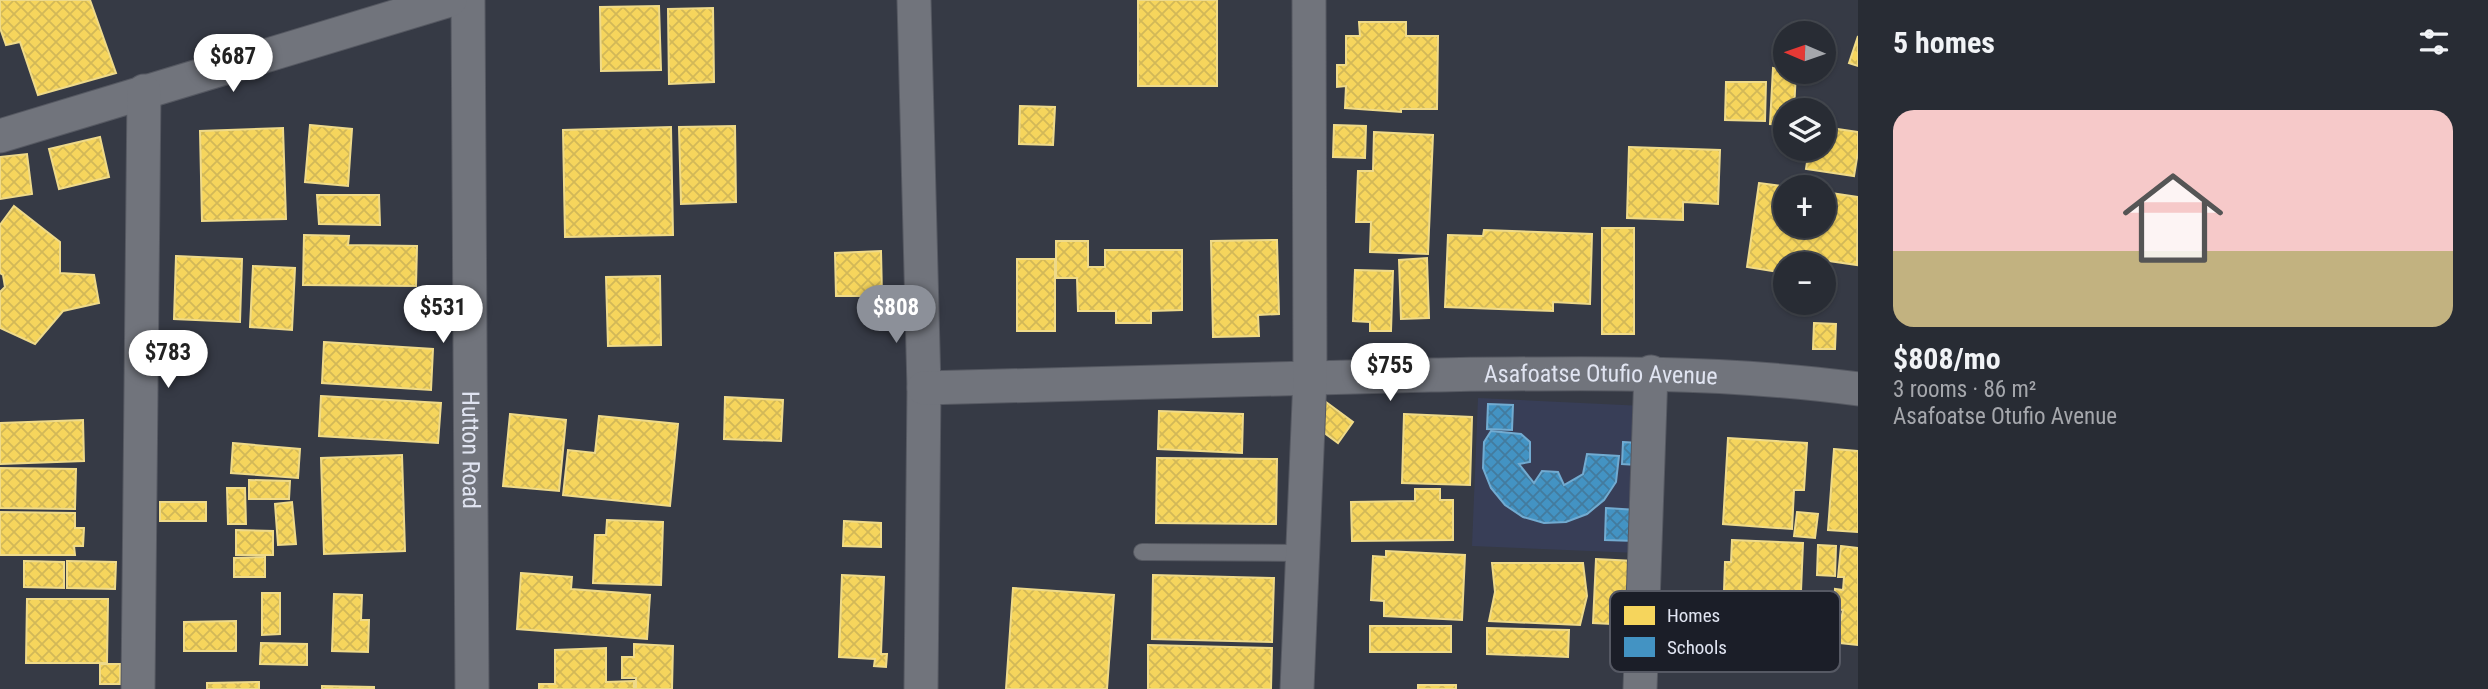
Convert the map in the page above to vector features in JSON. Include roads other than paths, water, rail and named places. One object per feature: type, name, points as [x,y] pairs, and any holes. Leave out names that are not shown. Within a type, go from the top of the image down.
[{"type":"street","points":[[0,136],[450,0]]},
{"type":"street","name":"Hutton Road","points":[[468,0],[472,689]]},
{"type":"street","points":[[914,0],[925,388],[921,689]]},
{"type":"street","points":[[1297,689],[1310,377],[1309,0]]},
{"type":"street","points":[[138,689],[144,91]]},
{"type":"street","points":[[1643,591],[1651,372]]},
{"type":"street","name":"Asafoatse Otufio Avenue","points":[[925,388],[1310,377],[1651,372],[1787,379],[1858,389]]},
{"type":"lane","points":[[1142,552],[1303,553]]}]
